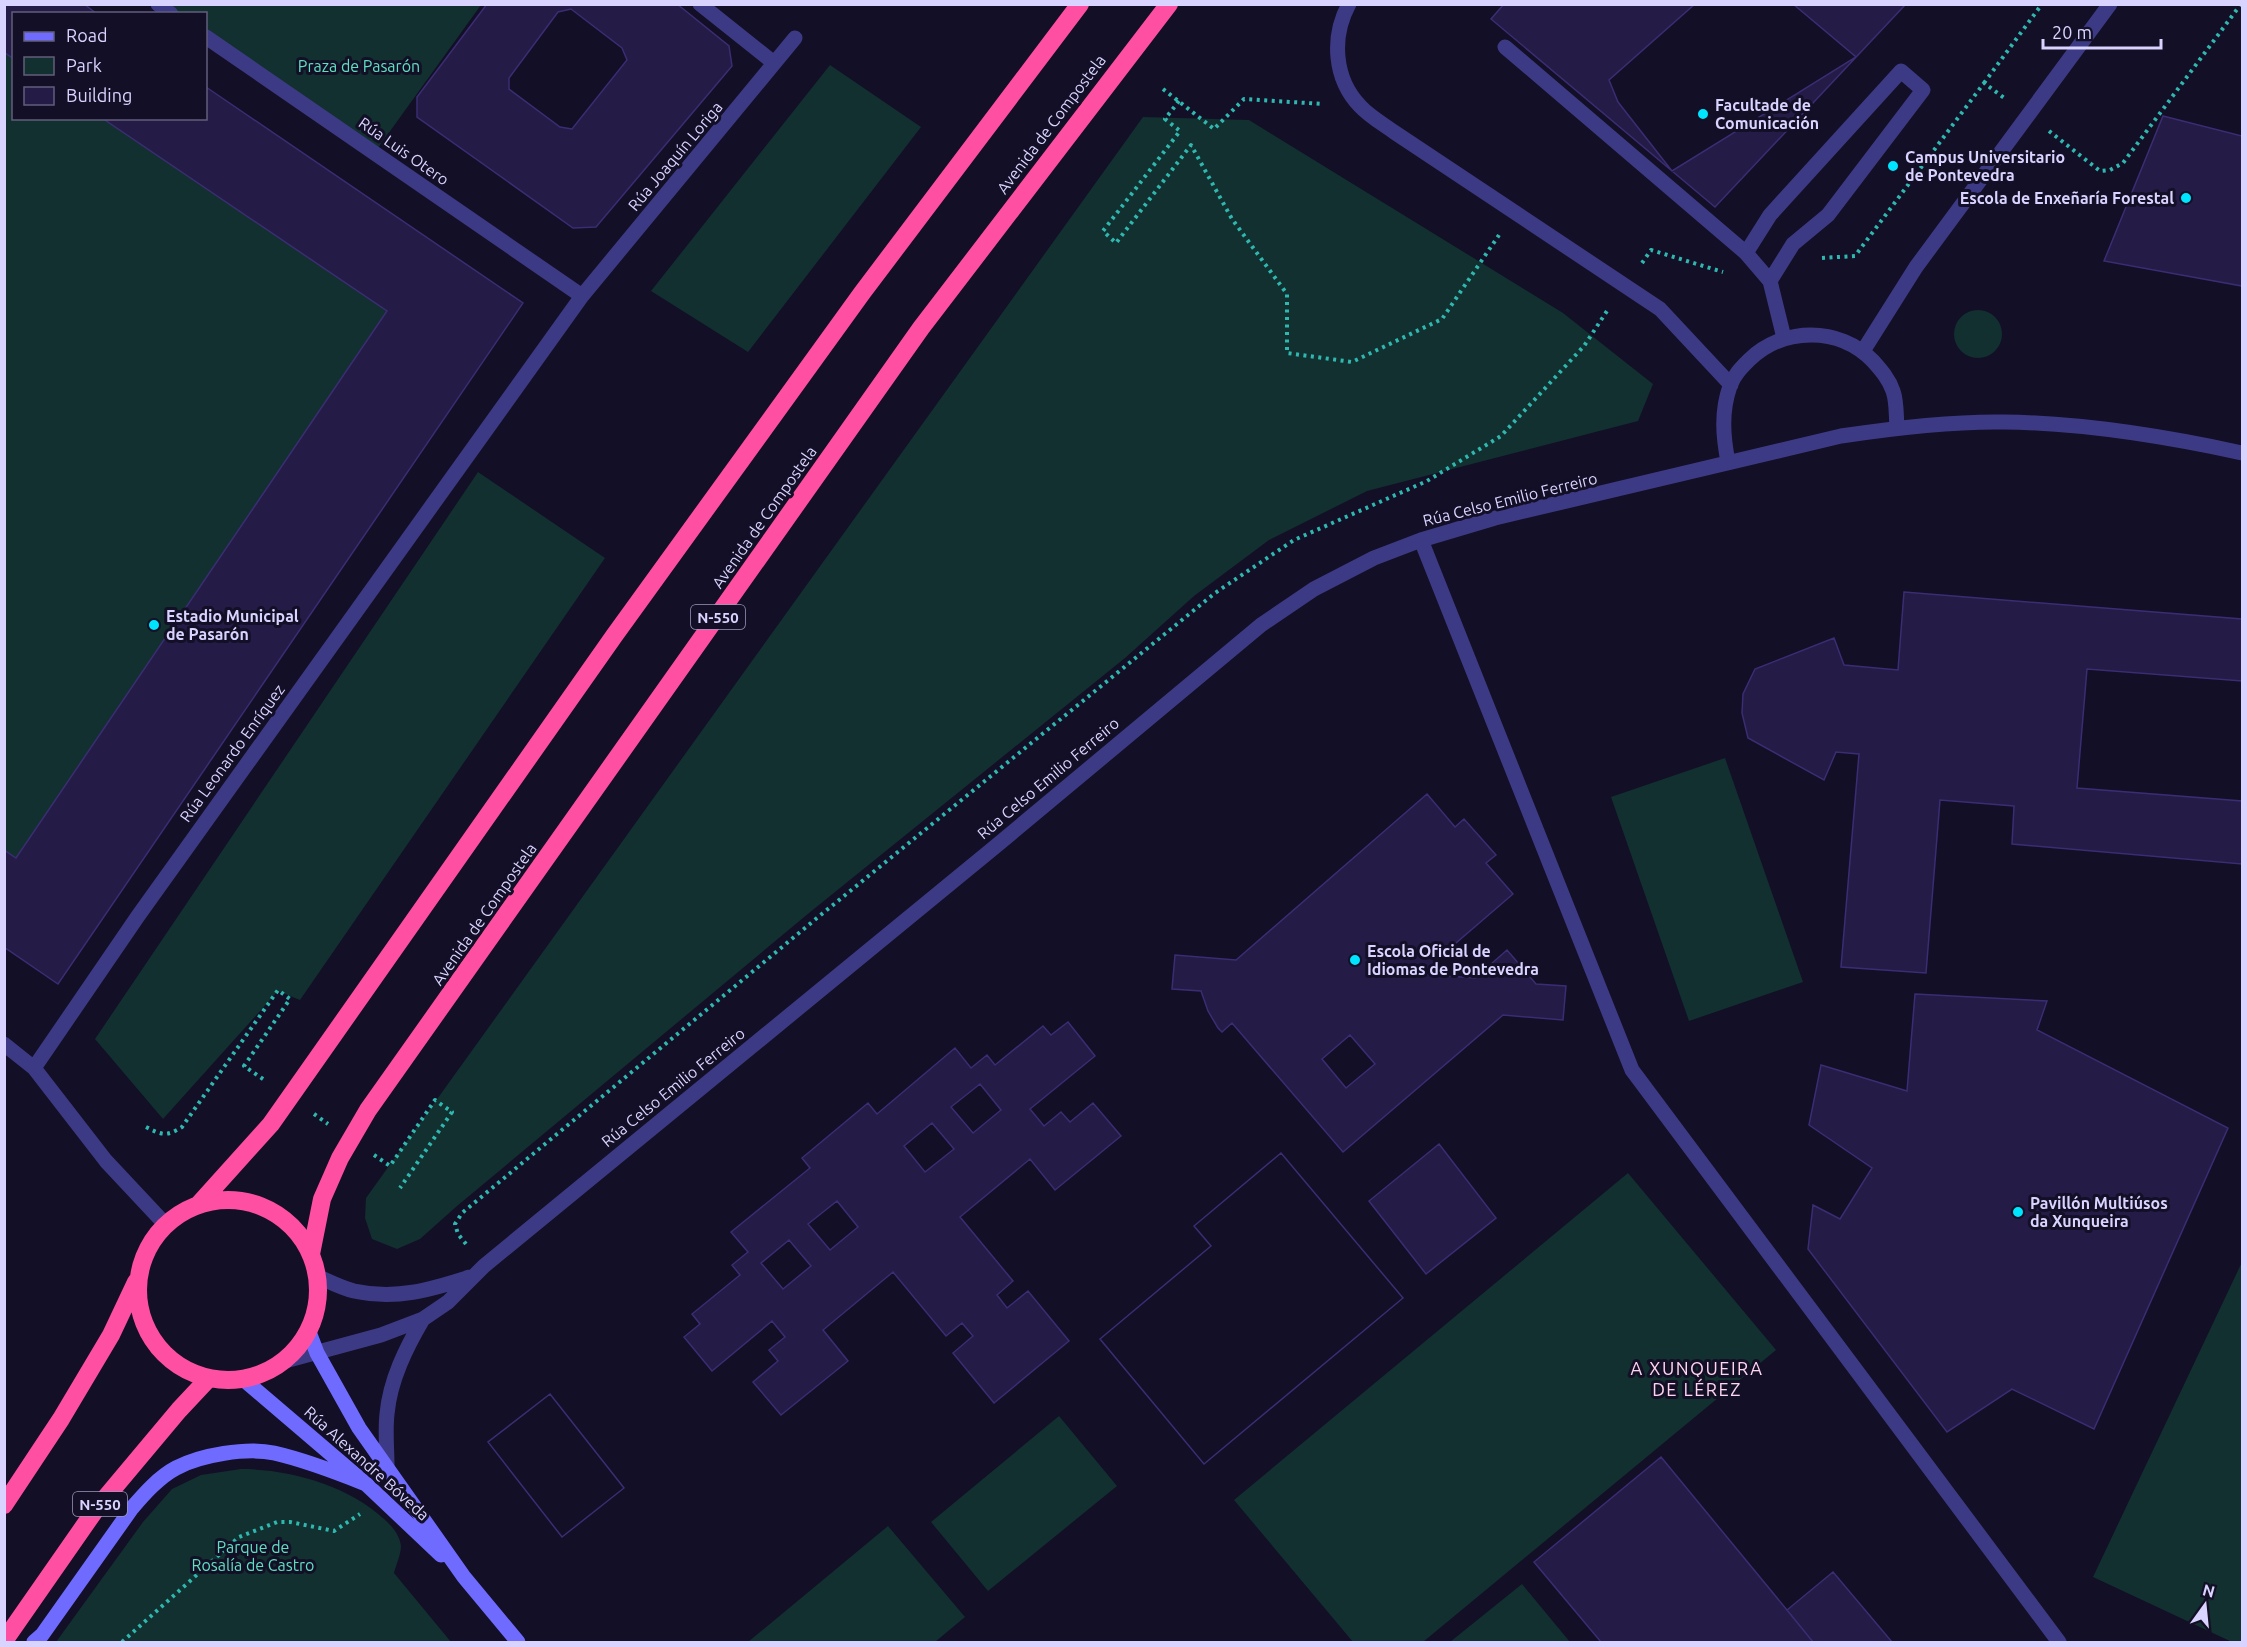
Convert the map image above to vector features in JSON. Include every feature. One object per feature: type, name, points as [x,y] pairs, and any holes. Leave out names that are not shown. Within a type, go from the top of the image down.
[{"type":"highway","points":[[199,1204],[271,1124],[614,636],[862,293],[1080,4]]},
{"type":"highway","name":"Avenida de Compostela","points":[[311,1254],[322,1199],[340,1158],[368,1110],[921,328],[1169,4]]},
{"type":"highway","points":[[4,1505],[61,1419],[111,1335],[138,1277],[147,1248],[165,1224],[181,1212],[199,1204],[225,1199],[252,1202],[277,1213],[297,1231],[311,1254],[319,1277],[318,1306],[309,1332],[299,1348],[285,1361],[266,1373],[243,1380],[226,1381],[208,1378],[183,1369],[162,1352],[146,1330],[138,1304],[138,1277]]},
{"type":"highway","name":"N-550","points":[[4,1641],[96,1509],[208,1378]]},
{"type":"main road","name":"Rúa Alexandre Bóveda","points":[[309,1332],[316,1353],[359,1428],[464,1576],[518,1642]]},
{"type":"main road","name":"Rúa Alexandre Bóveda","points":[[243,1380],[366,1484],[464,1576]]},
{"type":"main road","points":[[34,1642],[42,1635],[132,1508],[149,1489],[176,1468],[224,1452],[272,1452],[322,1467],[366,1484]]},
{"type":"street","points":[[700,4],[774,63]]},
{"type":"street","points":[[1349,4],[1343,16],[1337,50],[1342,80],[1360,106],[1394,132],[1660,309],[1731,385]]},
{"type":"street","points":[[1863,351],[1916,267],[2110,4]]},
{"type":"street","name":"Rúa Luis Otero","points":[[207,38],[582,296]]},
{"type":"street","name":"Rúa Joaquín Loriga","points":[[582,296],[795,38]]},
{"type":"street","points":[[1505,47],[1746,252],[1770,281],[1784,338]]},
{"type":"street","points":[[1746,252],[1770,215],[1901,71],[1923,90],[1828,215],[1793,244],[1770,281]]},
{"type":"street","name":"Rúa Leonardo Enríquez","points":[[34,1068],[138,916],[582,296]]},
{"type":"street","points":[[1728,462],[1723,439],[1723,415],[1731,385],[1738,371],[1760,349],[1784,338],[1820,334],[1849,343],[1863,351],[1884,373],[1893,392],[1897,428]]},
{"type":"street","name":"Rúa Celso Emilio Ferreiro","points":[[423,1319],[448,1302],[473,1276],[1261,625],[1314,589],[1374,558],[1421,540],[1495,518],[1841,436],[1897,428],[2002,422],[2080,426],[2242,453]]},
{"type":"street","points":[[1421,540],[1632,1071],[2059,1642]]},
{"type":"street","points":[[4,1044],[34,1068],[106,1161],[165,1224]]},
{"type":"street","points":[[319,1277],[353,1291],[390,1295],[423,1292],[473,1276]]},
{"type":"street","points":[[285,1361],[381,1335],[423,1319]]},
{"type":"street","points":[[387,1466],[386,1416],[391,1386],[410,1341],[423,1319]]},
{"type":"path","points":[[1984,83],[2042,4]]},
{"type":"path","points":[[1163,89],[1214,129],[1244,99],[1360,106]]},
{"type":"path","points":[[1179,101],[1165,119],[1180,131],[1103,231],[1116,243],[1191,145],[1232,219],[1287,294],[1287,353],[1352,362],[1442,319],[1515,212]]},
{"type":"path","points":[[146,1127],[161,1134],[171,1134],[182,1127],[278,990],[290,999],[244,1066],[273,1086]]},
{"type":"path","points":[[370,1152],[390,1166],[435,1100],[452,1112],[400,1188]]},
{"type":"path","points":[[312,1112],[331,1126]]},
{"type":"path","points":[[122,1642],[239,1537],[277,1522],[290,1522],[334,1531],[353,1520]]},
{"type":"green space","name":"Estadio Municipal de Pasarón","points":[[4,5],[84,5],[95,12],[12,12],[12,120],[207,120],[207,88],[523,303],[58,984],[5,947]]},
{"type":"green space","name":"Praza de Pasarón","points":[[158,5],[481,5],[375,152],[207,38],[207,12],[169,12]]},
{"type":"green space","points":[[830,65],[921,127],[748,352],[651,291]]},
{"type":"green space","points":[[1143,117],[1249,120],[1563,313],[1653,384],[1638,421],[1367,491],[1269,540],[1194,596],[1125,658],[809,913],[420,1239],[397,1249],[372,1239],[365,1218],[366,1198]]},
{"type":"green space","points":[[1978,310],[1995,317],[2002,334],[1995,351],[1978,358],[1961,351],[1954,334],[1961,317]]},
{"type":"green space","points":[[478,472],[605,558],[300,1000],[278,991],[163,1119],[95,1039]]},
{"type":"green space","points":[[1725,758],[1803,982],[1689,1021],[1611,797]]},
{"type":"green space","points":[[1628,1173],[1776,1350],[1423,1642],[1353,1642],[1234,1500]]},
{"type":"green space","points":[[2242,1262],[2242,1642],[2232,1642],[2093,1577]]},
{"type":"green space","points":[[1059,1416],[1117,1486],[988,1591],[931,1522]]},
{"type":"green space","name":"Parque de Rosalía de Castro","points":[[241,1469],[279,1472],[317,1481],[353,1497],[384,1519],[395,1531],[401,1546],[394,1573],[451,1642],[56,1642],[143,1522],[172,1489],[201,1475]]},
{"type":"green space","points":[[888,1526],[965,1617],[935,1642],[748,1642]]},
{"type":"green space","points":[[1522,1584],[1570,1642],[1450,1642]]},
{"type":"building","points":[[4,4],[84,4],[94,12],[12,12],[12,58],[4,54]]},
{"type":"building","points":[[487,4],[677,4],[729,46],[732,66],[596,227],[573,228],[417,117],[417,97]],"holes":[[[571,9],[622,48],[627,60],[572,129],[560,127],[509,89],[509,78],[558,12]]]},
{"type":"building","name":"Facultade de Comunicación","points":[[1504,4],[1906,4],[1715,207],[1491,19]]},
{"type":"building","points":[[1695,4],[1793,4],[1856,57],[1672,171],[1618,102],[1609,80]]},
{"type":"building","points":[[207,88],[523,303],[58,984],[4,947],[4,850],[16,858],[387,311],[105,120],[207,120]]},
{"type":"building","name":"Escola de Enxeñaría Forestal","points":[[2163,116],[2242,136],[2242,286],[2104,261]]},
{"type":"building","points":[[1904,592],[2242,619],[2242,681],[2087,669],[2077,788],[2242,801],[2242,864],[2012,844],[2014,806],[1940,800],[1926,973],[1841,967],[1859,754],[1836,752],[1824,780],[1748,738],[1742,713],[1743,694],[1755,669],[1834,638],[1844,665],[1898,670]]},
{"type":"building","points":[[1427,794],[1455,827],[1464,819],[1496,855],[1486,863],[1513,894],[1420,974],[1475,978],[1507,950],[1536,984],[1566,986],[1563,1020],[1503,1015],[1343,1152],[1232,1023],[1222,1032],[1218,1028],[1208,1011],[1201,991],[1172,989],[1175,955],[1236,960]],"holes":[[[1350,1035],[1375,1064],[1346,1088],[1322,1059]]]},
{"type":"building","name":"Pavillón Multiúsos da Xunqueira","points":[[1915,994],[2047,1001],[2037,1030],[2228,1128],[2094,1429],[2012,1389],[1947,1432],[1808,1249],[1813,1205],[1840,1219],[1872,1168],[1809,1125],[1821,1065],[1907,1091]]},
{"type":"building","points":[[1068,1022],[1095,1056],[1030,1109],[1044,1126],[1061,1112],[1070,1122],[1093,1103],[1121,1136],[1055,1190],[1030,1159],[960,1217],[1013,1281],[997,1295],[1007,1308],[1028,1291],[1069,1341],[994,1403],[953,1353],[973,1336],[962,1323],[946,1336],[893,1272],[823,1330],[848,1361],[781,1415],[753,1382],[778,1361],[769,1350],[785,1337],[772,1321],[712,1371],[684,1337],[700,1324],[692,1314],[740,1275],[732,1265],[748,1252],[731,1232],[810,1168],[802,1158],[868,1103],[877,1114],[955,1048],[971,1068],[987,1055],[995,1065],[1043,1026],[1051,1035]],"holes":[[[980,1084],[1001,1110],[973,1133],[951,1107]],[[932,1123],[954,1149],[925,1172],[904,1146]],[[837,1201],[858,1227],[830,1250],[808,1224]],[[789,1240],[811,1266],[783,1289],[761,1263]]]},
{"type":"building","points":[[1439,1144],[1496,1218],[1426,1274],[1369,1201]]},
{"type":"building","points":[[1281,1153],[1403,1298],[1204,1464],[1100,1339],[1211,1246],[1194,1226]]},
{"type":"building","points":[[1281,1153],[1403,1298],[1204,1464],[1100,1339],[1211,1246],[1194,1226]]},
{"type":"building","points":[[550,1394],[624,1488],[562,1537],[488,1442]]},
{"type":"building","points":[[550,1394],[624,1488],[562,1537],[488,1442]]},
{"type":"building","points":[[1661,1457],[1813,1642],[1601,1642],[1534,1562]]},
{"type":"building","points":[[1833,1572],[1892,1642],[1813,1642],[1787,1610]]},
{"type":"place","name":"Facultade de Comunicación","points":[[1703,114]]},
{"type":"place","name":"Campus Universitario de Pontevedra","points":[[1893,166]]},
{"type":"place","name":"Escola de Enxeñaría Forestal","points":[[2186,198]]},
{"type":"place","name":"Estadio Municipal de Pasarón","points":[[154,625]]},
{"type":"place","name":"Escola Oficial de Idiomas de Pontevedra","points":[[1355,960]]},
{"type":"place","name":"Pavillón Multiúsos da Xunqueira","points":[[2018,1212]]},
{"type":"district","name":"A XUNQUEIRA DE LÉREZ","points":[[1697,1378]]}]
